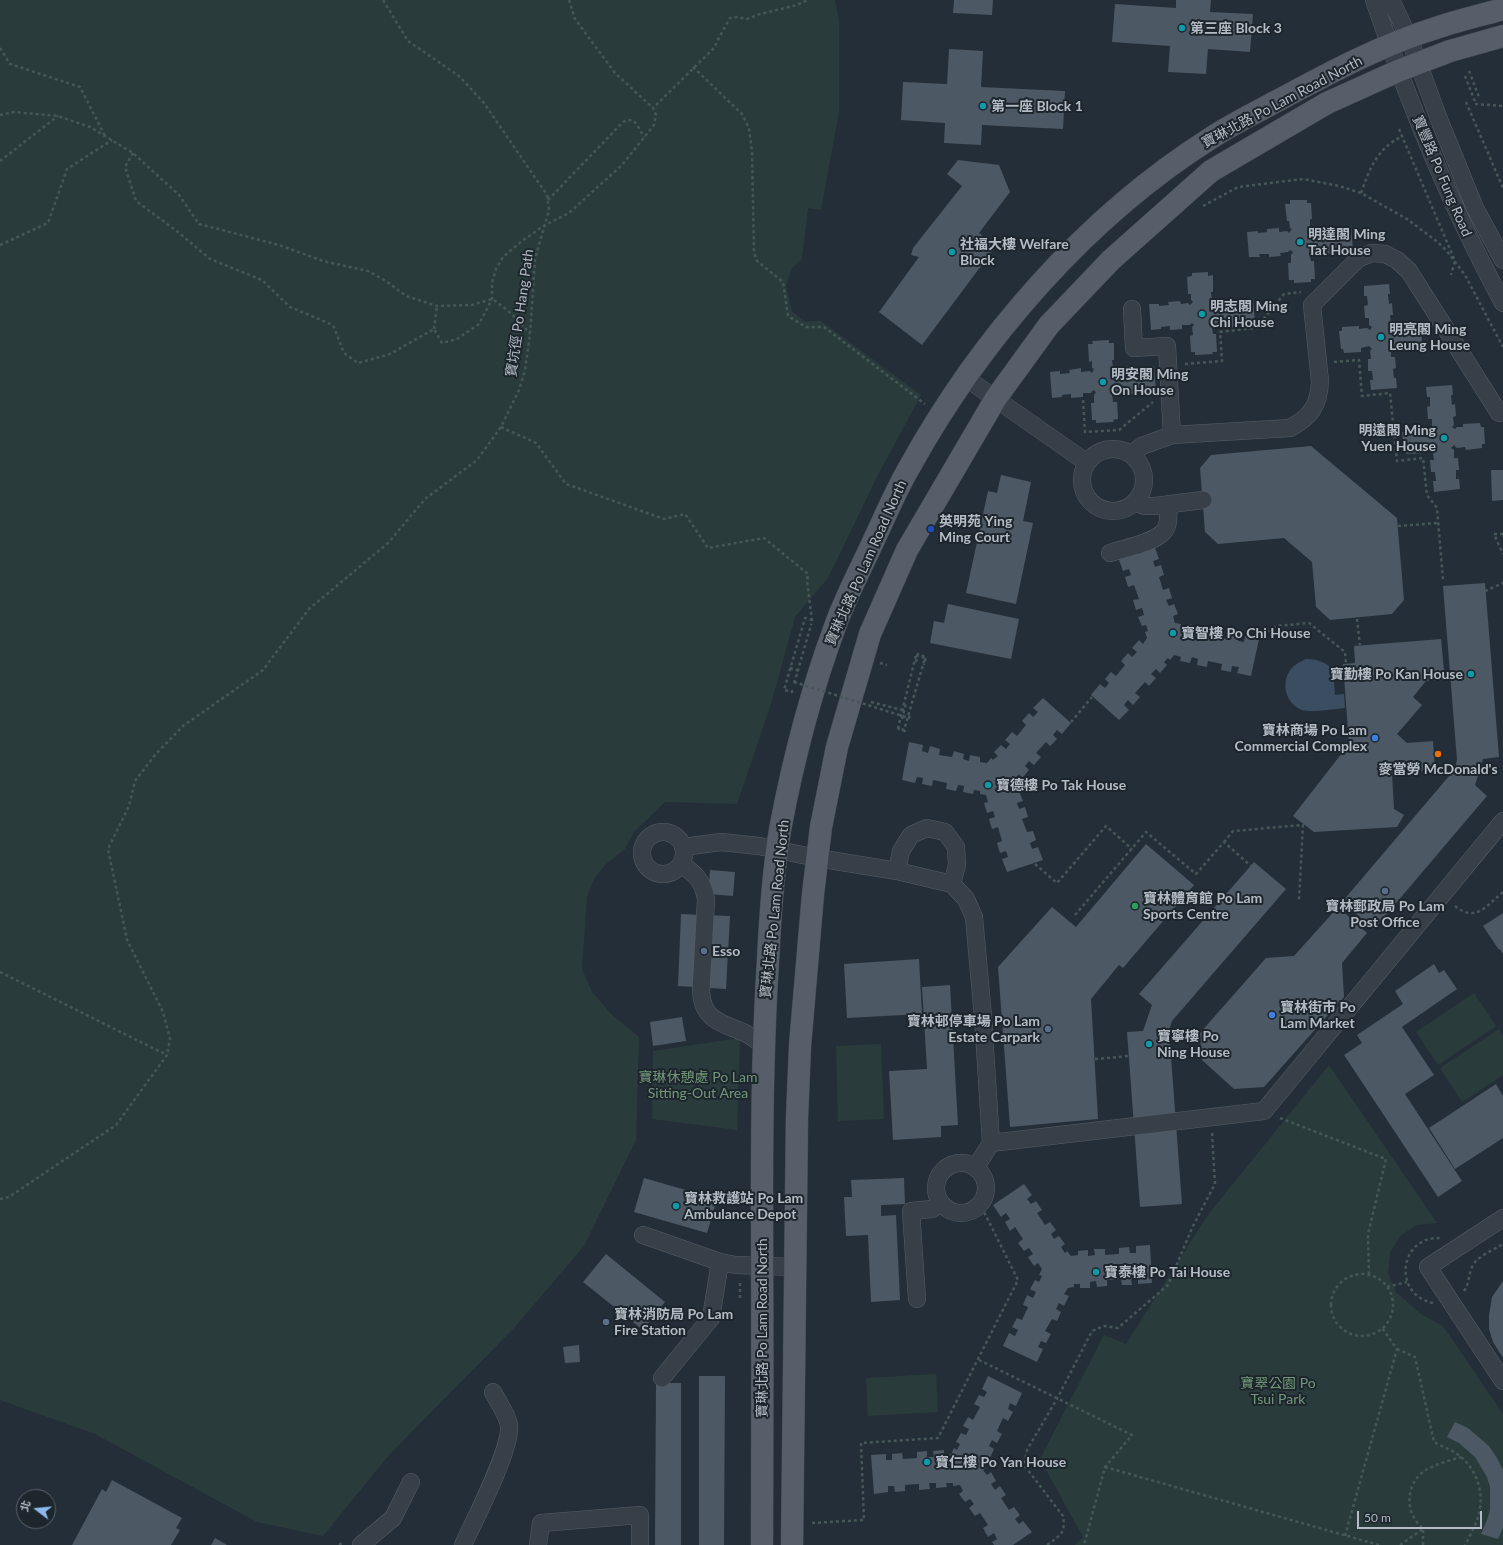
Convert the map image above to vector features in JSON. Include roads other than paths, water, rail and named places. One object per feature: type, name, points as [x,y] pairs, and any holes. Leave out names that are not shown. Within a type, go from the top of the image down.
[{"type":"main road","name":"寶琳北路 Po Lam Road North","points":[[762,1545],[763,1045],[770,926],[777,850],[801,737],[822,667],[839,618],[882,521],[908,468],[966,378],[996,336],[1055,267],[1111,214],[1138,191],[1213,136],[1313,82],[1389,46],[1440,26],[1503,10]]},
{"type":"main road","name":"寶琳北路 Po Lam Road North","points":[[792,1545],[796,1118],[800,1046],[817,858],[821,827],[837,747],[870,634],[907,550],[996,398],[1049,324],[1111,260],[1211,171],[1327,103],[1398,71],[1462,47],[1503,36]]},
{"type":"street","name":"寶豐路 Po Fung Road","points":[[1374,0],[1398,71],[1447,190],[1469,238],[1503,302]]},
{"type":"street","name":"寶豐路 Po Fung Road","points":[[1390,0],[1409,38],[1440,122],[1475,208],[1503,260]]},
{"type":"street","points":[[1131,454],[1142,446],[1172,436],[1290,428],[1301,422],[1310,414],[1320,393],[1312,305],[1359,258],[1372,253],[1385,254],[1397,260],[1409,270],[1499,413]]},
{"type":"street","points":[[1132,309],[1134,348],[1167,346],[1172,436]]},
{"type":"street","points":[[966,378],[1086,462]]},
{"type":"street","points":[[1109,448],[1116,448],[1131,454],[1142,468],[1144,486],[1141,494],[1135,502],[1126,508],[1116,511],[1097,507],[1089,500],[1084,492],[1081,482],[1082,472],[1086,462],[1092,455],[1109,448]]},
{"type":"street","points":[[1135,502],[1144,506],[1155,506],[1203,500]]},
{"type":"street","points":[[1110,553],[1156,538],[1165,530],[1168,519],[1168,504]]},
{"type":"street","points":[[991,1143],[1264,1111],[1503,821]]},
{"type":"street","points":[[898,871],[901,851],[910,835],[927,828],[945,832],[956,847],[957,865],[952,884]]},
{"type":"street","points":[[662,832],[675,836],[683,847],[683,859],[681,865],[676,870],[663,875],[651,872],[643,862],[642,849],[644,842],[649,837],[662,832]]},
{"type":"street","points":[[683,847],[722,842],[759,846],[817,858],[898,871],[952,884],[966,899],[974,917],[983,1017],[991,1143],[976,1167]]},
{"type":"street","points":[[681,865],[696,875],[701,882],[706,899],[701,1001],[710,1017],[717,1022],[746,1033],[763,1045]]},
{"type":"street","points":[[961,1162],[976,1167],[982,1173],[986,1189],[980,1204],[974,1209],[960,1213],[946,1208],[940,1202],[936,1188],[937,1180],[940,1172],[946,1167],[961,1162]]},
{"type":"street","points":[[917,1299],[911,1211],[932,1209],[940,1202]]},
{"type":"street","points":[[1503,1218],[1428,1267],[1503,1381]]},
{"type":"street","points":[[643,1235],[720,1262],[736,1266],[794,1268]]},
{"type":"street","points":[[662,1378],[711,1318],[720,1262]]},
{"type":"street","points":[[463,1545],[501,1461],[508,1436],[508,1424],[493,1392]]},
{"type":"street","points":[[361,1545],[393,1518],[411,1482]]},
{"type":"street","points":[[538,1545],[541,1523],[640,1515],[640,1545]]},
{"type":"water","points":[[1306,659],[1321,661],[1333,669],[1335,695],[1344,694],[1345,708],[1305,711],[1296,707],[1292,703],[1286,692],[1286,680],[1291,669]]},
{"type":"place","name":"第三座 Block 3","points":[[1182,28]]},
{"type":"place","name":"第一座 Block 1","points":[[983,106]]},
{"type":"place","name":"明達閣 Ming Tat House","points":[[1300,242]]},
{"type":"place","name":"社福大樓 Welfare Block","points":[[952,252]]},
{"type":"place","name":"明志閣 Ming Chi House","points":[[1202,314]]},
{"type":"place","name":"明亮閣 Ming Leung House","points":[[1381,337]]},
{"type":"place","name":"明安閣 Ming On House","points":[[1103,382]]},
{"type":"place","name":"明遠閣 Ming Yuen House","points":[[1444,438]]},
{"type":"place","name":"英明苑 Ying Ming Court","points":[[931,529]]},
{"type":"place","name":"寶智樓 Po Chi House","points":[[1173,633]]},
{"type":"place","name":"寶勤樓 Po Kan House","points":[[1471,674]]},
{"type":"place","name":"寶林商場 Po Lam Commercial Complex","points":[[1375,738]]},
{"type":"place","name":"麥當勞 McDonald's","points":[[1438,754]]},
{"type":"place","name":"寶德樓 Po Tak House","points":[[988,785]]},
{"type":"place","name":"寶林郵政局 Po Lam Post Office","points":[[1385,891]]},
{"type":"place","name":"寶林體育館 Po Lam Sports Centre","points":[[1135,906]]},
{"type":"place","name":"Esso","points":[[704,951]]},
{"type":"place","name":"寶林街市 Po Lam Market","points":[[1272,1015]]},
{"type":"place","name":"寶林邨停車場 Po Lam Estate Carpark","points":[[1048,1029]]},
{"type":"place","name":"寶寧樓 Po Ning House","points":[[1149,1044]]},
{"type":"place","name":"寶林救護站 Po Lam Ambulance Depot","points":[[676,1206]]},
{"type":"place","name":"寶泰樓 Po Tai House","points":[[1096,1272]]},
{"type":"place","name":"寶林消防局 Po Lam Fire Station","points":[[606,1322]]},
{"type":"place","name":"寶仁樓 Po Yan House","points":[[927,1462]]},
{"type":"park label","name":"寶琳休憩處 Po Lam Sitting-Out Area","points":[[698,1086]]},
{"type":"park label","name":"寶翠公園 Po Tsui Park","points":[[1278,1392]]}]
